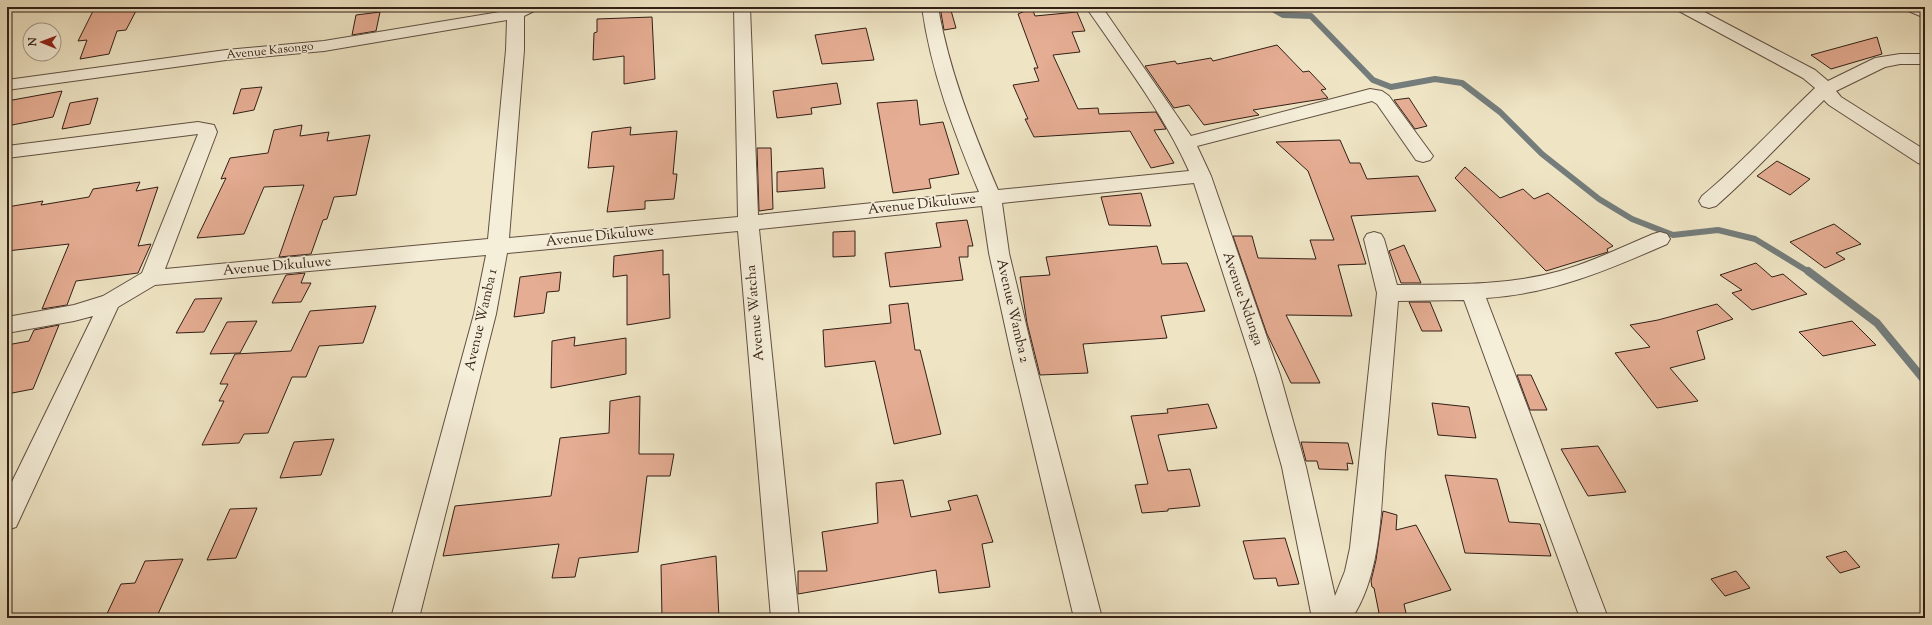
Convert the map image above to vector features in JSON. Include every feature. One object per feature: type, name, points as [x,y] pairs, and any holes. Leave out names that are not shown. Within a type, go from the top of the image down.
[{"type":"street","name":"Avenue Watcha","points":[[742,7],[748,223],[785,618]]},
{"type":"street","name":"Avenue Wamba 2","points":[[930,7],[934,33],[948,86],[961,125],[990,198],[999,252],[1023,358],[1088,618]]},
{"type":"street","name":"Avenue Ndunga","points":[[1094,7],[1120,43],[1186,143],[1201,176],[1270,383],[1294,467],[1326,618]]},
{"type":"street","points":[[1683,7],[1809,74],[1835,101],[1925,159]]},
{"type":"street","points":[[1912,7],[1925,12]]},
{"type":"street","name":"Avenue Kasongo","points":[[7,85],[219,56],[324,46],[523,11]]},
{"type":"street","name":"Avenue Wamba 1","points":[[405,618],[485,314],[498,247],[515,50],[523,11]]},
{"type":"street","points":[[1709,201],[1743,172],[1769,143],[1825,89],[1881,62],[1900,59],[1925,59]]},
{"type":"street","points":[[1186,143],[1370,95],[1376,96],[1383,100],[1423,156]]},
{"type":"street","points":[[7,152],[198,128],[207,129],[208,132],[151,278]]},
{"type":"street","name":"Avenue Dikuluwe","points":[[7,325],[74,313],[110,302],[151,278],[748,223],[990,198],[1071,188],[1201,176]]},
{"type":"street","points":[[1336,618],[1349,599],[1363,548],[1388,293],[1374,239]]},
{"type":"street","points":[[1388,293],[1472,291],[1529,285],[1558,279],[1660,239]]},
{"type":"street","points":[[1472,291],[1594,618]]},
{"type":"street","points":[[7,519],[110,302]]},
{"type":"building","points":[[108,7],[138,7],[126,30],[117,31],[109,54],[80,59],[87,40],[78,41],[94,9]]},
{"type":"building","points":[[940,7],[950,7],[956,28],[944,30]]},
{"type":"building","points":[[1032,8],[1035,16],[1077,12],[1085,31],[1072,32],[1080,52],[1053,55],[1078,109],[1098,108],[1099,114],[1156,112],[1166,129],[1154,130],[1174,163],[1151,168],[1130,131],[1034,137],[1025,119],[1028,119],[1013,85],[1039,81],[1034,68],[1038,68],[1018,14]]},
{"type":"building","points":[[380,12],[376,31],[352,35],[356,15]]},
{"type":"building","points":[[652,17],[655,79],[624,84],[624,56],[593,60],[594,33],[597,32],[597,19]]},
{"type":"building","points":[[866,28],[874,60],[822,64],[815,35]]},
{"type":"building","points":[[1877,37],[1882,54],[1831,69],[1811,55]]},
{"type":"building","points":[[1277,45],[1303,72],[1309,71],[1326,89],[1321,90],[1328,98],[1253,110],[1259,115],[1204,125],[1189,105],[1174,108],[1145,66],[1175,61],[1177,64],[1211,58],[1213,61]]},
{"type":"building","points":[[837,83],[841,104],[811,108],[812,114],[777,118],[773,91]]},
{"type":"building","points":[[262,87],[254,110],[233,114],[241,89]]},
{"type":"building","points":[[62,91],[53,117],[7,126],[7,101]]},
{"type":"building","points":[[98,98],[90,124],[62,129],[70,103]]},
{"type":"building","points":[[1409,98],[1427,126],[1415,129],[1394,100]]},
{"type":"building","points":[[917,100],[920,125],[943,122],[959,174],[929,179],[931,188],[893,193],[877,103]]},
{"type":"building","points":[[302,125],[300,136],[329,132],[327,141],[370,135],[356,195],[334,197],[327,219],[323,220],[311,254],[279,257],[304,185],[264,187],[244,234],[197,238],[226,178],[221,179],[230,158],[268,153],[274,130]]},
{"type":"building","points":[[631,127],[630,135],[677,131],[673,174],[677,174],[674,199],[645,201],[645,209],[607,212],[614,166],[588,168],[592,132]]},
{"type":"building","points":[[1340,140],[1350,163],[1360,163],[1367,179],[1418,176],[1436,211],[1351,216],[1366,264],[1338,265],[1352,316],[1286,315],[1320,383],[1291,383],[1267,334],[1233,236],[1252,236],[1258,258],[1316,259],[1310,240],[1334,240],[1308,171],[1276,142]]},
{"type":"building","points":[[757,148],[771,148],[773,209],[759,211]]},
{"type":"building","points":[[1777,161],[1810,179],[1790,195],[1757,176]]},
{"type":"building","points":[[1465,167],[1500,198],[1523,189],[1534,199],[1548,193],[1613,246],[1607,249],[1608,252],[1546,271],[1455,178]]},
{"type":"building","points":[[823,168],[825,188],[777,192],[777,172]]},
{"type":"building","points":[[140,182],[136,191],[158,187],[138,246],[151,244],[138,273],[76,281],[67,305],[42,309],[69,244],[7,251],[7,207],[43,201],[41,205],[89,197],[93,189]]},
{"type":"building","points":[[1141,193],[1151,226],[1109,225],[1101,197]]},
{"type":"building","points":[[967,220],[973,246],[968,246],[968,257],[959,257],[963,280],[890,287],[885,253],[941,247],[936,223]]},
{"type":"building","points":[[1834,224],[1861,244],[1836,253],[1845,259],[1825,268],[1790,242]]},
{"type":"building","points":[[855,231],[855,256],[833,257],[833,232]]},
{"type":"building","points":[[1404,245],[1421,283],[1401,283],[1389,251]]},
{"type":"building","points":[[1157,246],[1162,264],[1187,263],[1205,311],[1161,316],[1167,338],[1083,344],[1088,373],[1040,375],[1027,323],[1020,277],[1050,275],[1046,257]]},
{"type":"building","points":[[663,250],[663,275],[669,274],[670,318],[627,325],[627,275],[613,277],[614,256]]},
{"type":"building","points":[[1756,263],[1772,277],[1783,274],[1807,294],[1752,310],[1732,293],[1742,290],[1720,275]]},
{"type":"building","points":[[561,272],[559,291],[547,292],[544,313],[514,317],[520,277]]},
{"type":"building","points":[[305,273],[301,283],[311,283],[301,302],[272,303],[286,275]]},
{"type":"building","points":[[222,298],[204,332],[176,333],[195,299]]},
{"type":"building","points":[[1409,302],[1430,302],[1442,331],[1422,331]]},
{"type":"building","points":[[908,303],[915,350],[920,350],[941,434],[894,444],[875,361],[825,367],[823,330],[891,323],[889,305]]},
{"type":"building","points":[[1717,304],[1733,319],[1697,331],[1705,359],[1670,368],[1698,401],[1657,408],[1615,353],[1650,347],[1630,325],[1658,320]]},
{"type":"building","points":[[376,306],[363,343],[319,346],[306,377],[292,377],[268,433],[244,434],[239,443],[202,445],[224,401],[219,401],[228,384],[220,384],[235,354],[291,351],[310,311]]},
{"type":"building","points":[[257,321],[240,353],[210,354],[227,322]]},
{"type":"building","points":[[1852,321],[1876,345],[1823,356],[1799,332]]},
{"type":"building","points":[[59,325],[33,389],[7,394],[7,345],[29,341],[34,330]]},
{"type":"building","points":[[575,337],[574,346],[626,338],[626,374],[551,388],[552,341]]},
{"type":"building","points":[[1517,375],[1531,375],[1547,410],[1530,410]]},
{"type":"building","points":[[640,396],[639,454],[674,454],[670,476],[647,476],[638,552],[579,558],[575,577],[552,578],[559,544],[443,556],[455,506],[551,496],[560,438],[609,433],[610,401]]},
{"type":"building","points":[[1432,403],[1469,407],[1476,438],[1438,435]]},
{"type":"building","points":[[1208,404],[1217,428],[1158,435],[1168,471],[1190,469],[1200,506],[1142,513],[1135,485],[1148,484],[1131,416],[1168,413],[1167,409]]},
{"type":"building","points":[[334,439],[321,475],[280,478],[294,442]]},
{"type":"building","points":[[1301,442],[1348,443],[1353,464],[1347,463],[1348,470],[1319,469],[1317,461],[1306,461]]},
{"type":"building","points":[[1598,446],[1626,492],[1588,496],[1561,449]]},
{"type":"building","points":[[1445,475],[1497,479],[1509,522],[1540,524],[1551,556],[1465,553]]},
{"type":"building","points":[[903,480],[911,517],[951,510],[948,501],[977,495],[993,542],[982,544],[990,587],[939,593],[936,570],[798,594],[798,571],[827,571],[822,532],[878,523],[876,483]]},
{"type":"building","points":[[257,508],[236,558],[207,560],[230,509]]},
{"type":"building","points":[[1383,511],[1397,515],[1396,530],[1416,525],[1451,590],[1404,604],[1407,618],[1380,618],[1374,588],[1372,587],[1371,581],[1376,560]]},
{"type":"building","points":[[1285,538],[1299,584],[1278,586],[1276,578],[1254,579],[1243,541]]},
{"type":"building","points":[[1846,551],[1860,567],[1840,573],[1826,557]]},
{"type":"building","points":[[716,556],[719,618],[662,618],[661,565]]},
{"type":"building","points":[[183,559],[158,614],[105,618],[121,584],[135,583],[145,561]]},
{"type":"building","points":[[1736,571],[1750,588],[1725,596],[1711,579]]},
{"type":"waterway","points":[[1269,7],[1283,15],[1311,16],[1373,80],[1391,87],[1435,79],[1462,83],[1500,112],[1542,154],[1599,199],[1632,219],[1673,235],[1718,230],[1755,239],[1809,272]]},
{"type":"waterway","points":[[1808,271],[1877,323],[1925,381]]}]
